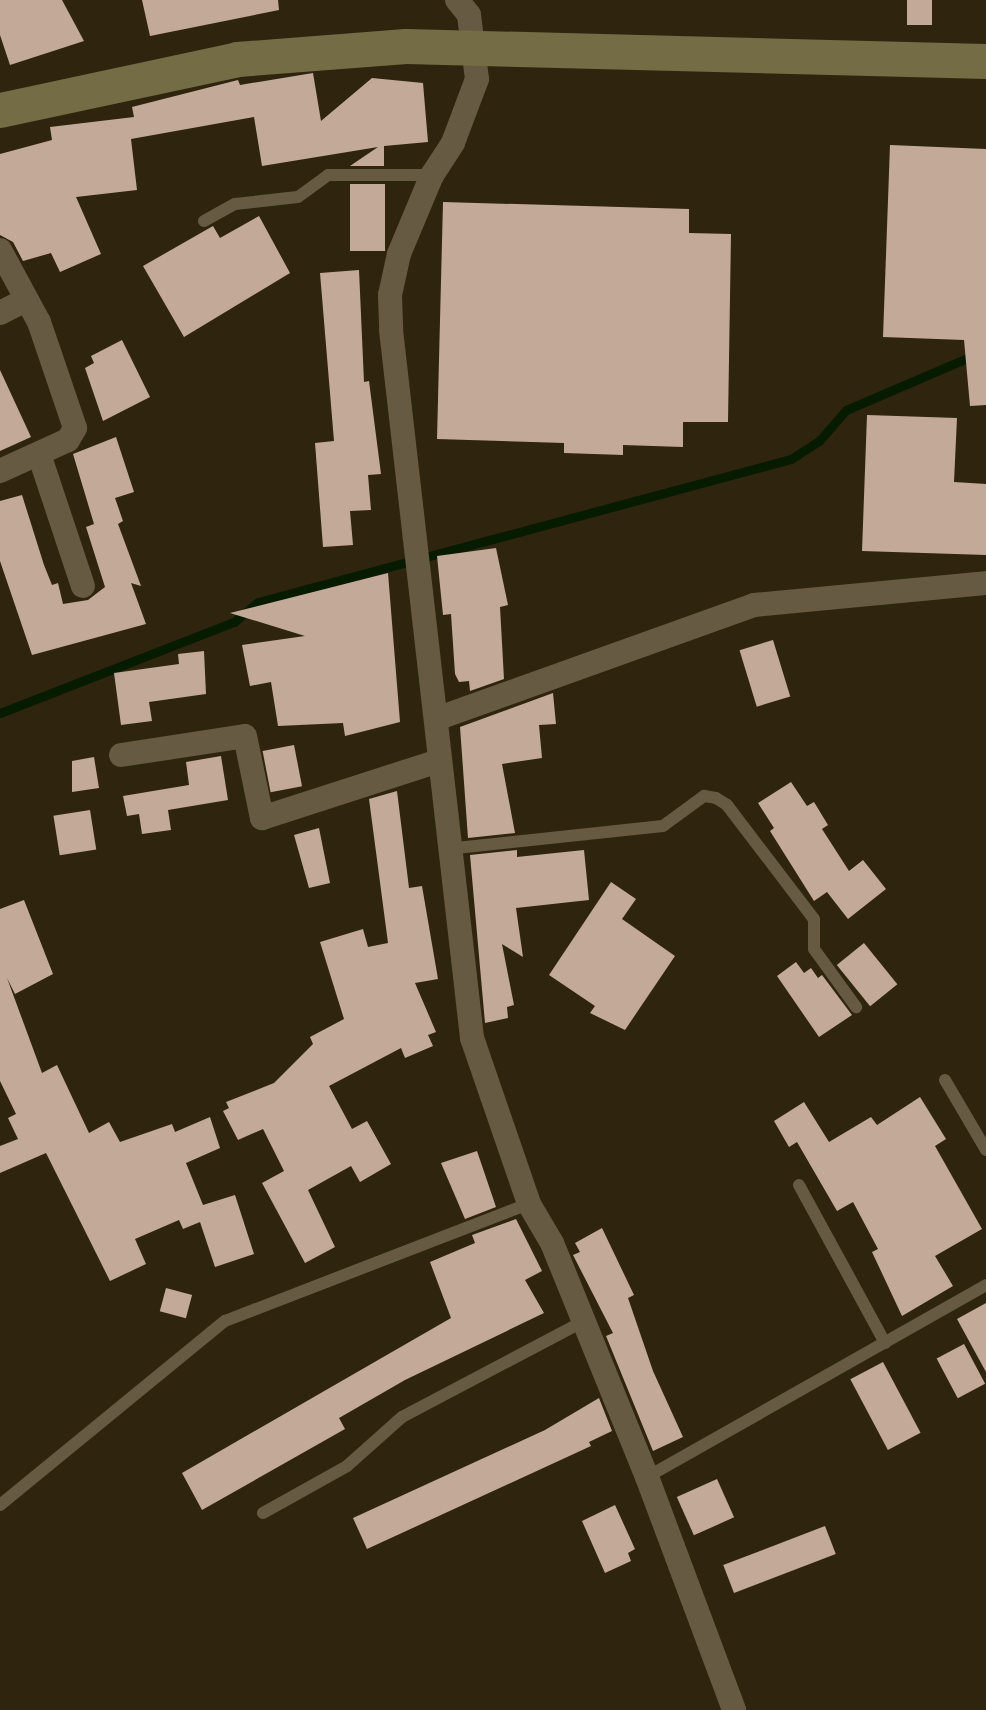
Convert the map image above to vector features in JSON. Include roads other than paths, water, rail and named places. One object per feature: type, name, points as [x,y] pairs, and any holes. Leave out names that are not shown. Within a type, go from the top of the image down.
[{"type":"main road","points":[[0,110],[237,59],[477,47],[986,61]]},
{"type":"street","points":[[457,0],[469,15],[477,47],[477,79],[467,108],[432,175],[399,254],[390,295],[436,719],[446,849],[471,1038],[529,1205],[552,1243],[647,1477],[734,1710]]},
{"type":"street","points":[[0,250],[39,322],[75,428],[68,440],[0,471]]},
{"type":"street","points":[[0,313],[25,300]]},
{"type":"street","points":[[39,454],[83,586]]},
{"type":"street","points":[[436,719],[754,605],[986,583]]},
{"type":"street","points":[[121,755],[245,736],[262,818],[439,761]]},
{"type":"lane","points":[[204,221],[234,204],[298,197],[328,175],[432,175]]},
{"type":"lane","points":[[446,849],[663,826],[704,796],[716,798],[814,919],[814,949],[856,1007]]},
{"type":"lane","points":[[945,1080],[986,1150]]},
{"type":"lane","points":[[799,1185],[885,1343]]},
{"type":"lane","points":[[0,1505],[225,1321],[529,1205]]},
{"type":"lane","points":[[647,1477],[986,1285]]},
{"type":"lane","points":[[263,1513],[346,1466],[402,1417],[582,1322]]},
{"type":"waterway","points":[[0,713],[234,622],[258,602],[791,459],[819,441],[846,410],[986,350]]}]
